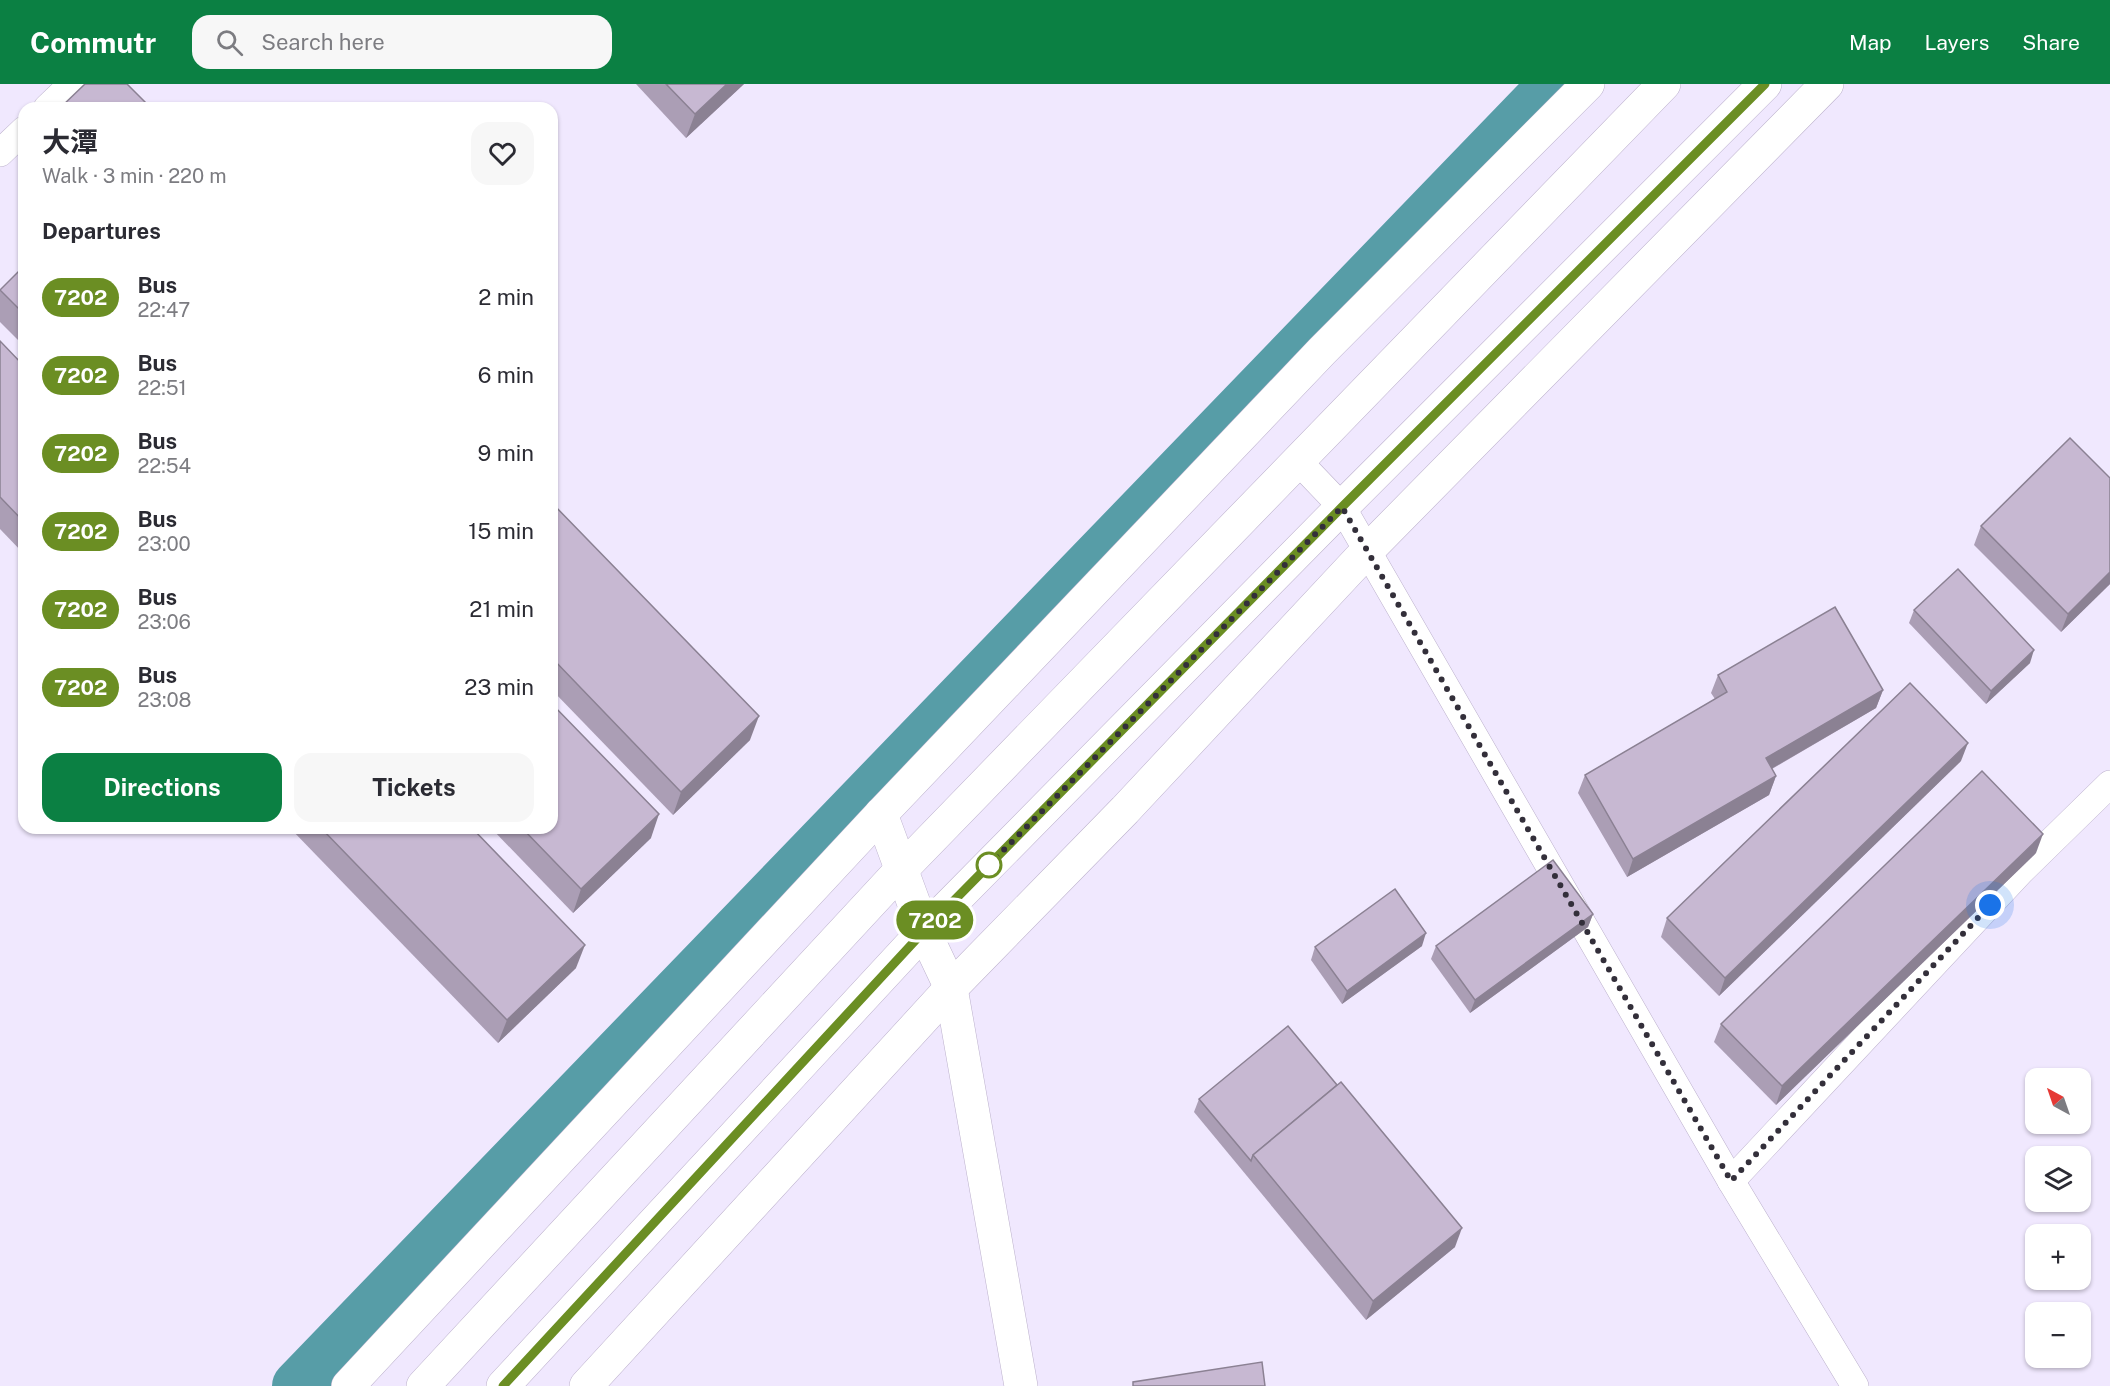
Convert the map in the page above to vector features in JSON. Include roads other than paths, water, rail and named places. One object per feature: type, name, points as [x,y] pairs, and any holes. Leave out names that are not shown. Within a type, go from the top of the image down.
[{"type":"street","points":[[348,1386],[881,814],[1322,351],[1588,84]]},
{"type":"street","points":[[423,1386],[901,870],[1664,84]]},
{"type":"street","points":[[503,1386],[924,931],[1342,507],[1765,84]]},
{"type":"street","points":[[586,1386],[951,988],[1125,810],[1367,551],[1827,84]]},
{"type":"street","points":[[881,814],[924,931],[951,988],[1021,1386]]},
{"type":"lane","points":[[53,102],[72,84]]},
{"type":"lane","points":[[0,153],[18,136]]},
{"type":"lane","points":[[1298,461],[1342,507],[1731,1181],[1855,1386]]},
{"type":"lane","points":[[1731,1181],[2022,871],[2110,784]]},
{"type":"waterway","points":[[298,1386],[1555,84]]}]
